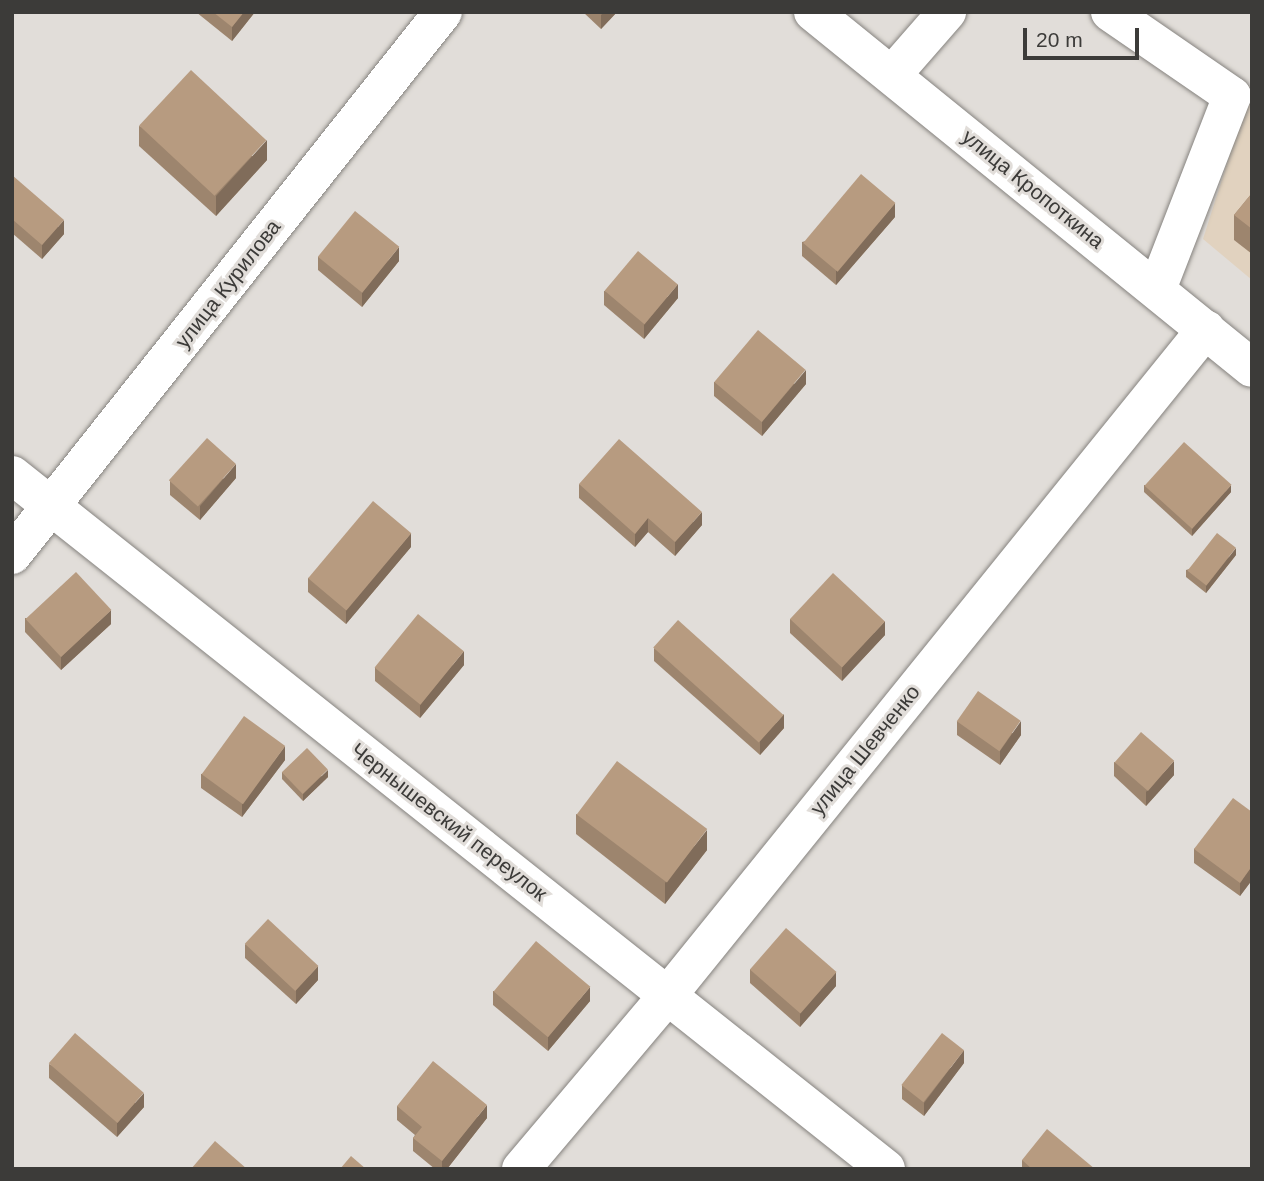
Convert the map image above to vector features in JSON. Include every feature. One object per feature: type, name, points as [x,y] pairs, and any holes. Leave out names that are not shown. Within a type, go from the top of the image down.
[{"type":"street","name":"улица Курилова","points":[[12,555],[443,12]]},
{"type":"street","name":"улица Кропоткина","points":[[813,12],[1252,368]]},
{"type":"street","points":[[892,75],[947,12]]},
{"type":"street","points":[[1110,12],[1232,96],[1157,289]]},
{"type":"street","name":"улица Шевченко","points":[[521,1169],[668,995],[1206,329]]},
{"type":"street","name":"Чернышевский переулок","points":[[12,475],[886,1169]]},
{"type":"shaded area","points":[[1252,101],[1252,280],[1203,239],[1244,110]]},
{"type":"building","points":[[213,12],[244,12],[232,27]]},
{"type":"building","points":[[191,70],[266,140],[214,196],[139,126]]},
{"type":"building","points":[[861,174],[895,203],[838,272],[803,243]]},
{"type":"building","points":[[12,175],[64,220],[42,245],[12,219]]},
{"type":"building","points":[[1252,193],[1252,229],[1234,215]]},
{"type":"building","points":[[355,211],[399,247],[362,293],[318,257]]},
{"type":"building","points":[[638,251],[678,284],[644,324],[605,291]]},
{"type":"building","points":[[758,330],[805,370],[762,422],[714,382]]},
{"type":"building","points":[[207,438],[236,464],[198,506],[169,480]]},
{"type":"building","points":[[619,439],[702,512],[675,542],[648,518],[635,534],[579,484]]},
{"type":"building","points":[[1184,442],[1232,485],[1192,529],[1145,486]]},
{"type":"building","points":[[373,501],[411,533],[346,611],[308,578]]},
{"type":"building","points":[[1217,533],[1236,548],[1206,586],[1187,571]]},
{"type":"building","points":[[76,572],[111,610],[61,657],[26,619]]},
{"type":"building","points":[[833,573],[885,621],[842,667],[790,619]]},
{"type":"building","points":[[418,614],[464,651],[420,705],[375,668]]},
{"type":"building","points":[[678,620],[784,715],[759,743],[653,647]]},
{"type":"building","points":[[978,691],[1021,721],[999,751],[957,721]]},
{"type":"building","points":[[244,716],[285,746],[243,804],[202,774]]},
{"type":"building","points":[[1141,732],[1174,761],[1148,791],[1115,762]]},
{"type":"building","points":[[307,748],[328,770],[303,794],[282,772]]},
{"type":"building","points":[[617,761],[707,829],[667,883],[577,815]]},
{"type":"building","points":[[1233,798],[1252,812],[1252,866],[1240,883],[1194,849]]},
{"type":"building","points":[[268,919],[318,966],[295,991],[245,944]]},
{"type":"building","points":[[786,928],[837,972],[800,1013],[750,970]]},
{"type":"building","points":[[536,941],[590,987],[548,1037],[494,992]]},
{"type":"building","points":[[75,1033],[144,1093],[117,1123],[49,1063]]},
{"type":"building","points":[[942,1033],[964,1050],[923,1102],[901,1085]]},
{"type":"building","points":[[433,1061],[487,1105],[442,1161],[413,1138],[422,1127],[397,1106]]},
{"type":"building","points":[[1047,1129],[1095,1169],[1032,1169],[1022,1160]]},
{"type":"building","points":[[215,1141],[247,1169],[191,1169]]},
{"type":"building","points":[[351,1156],[366,1169],[340,1169]]}]
